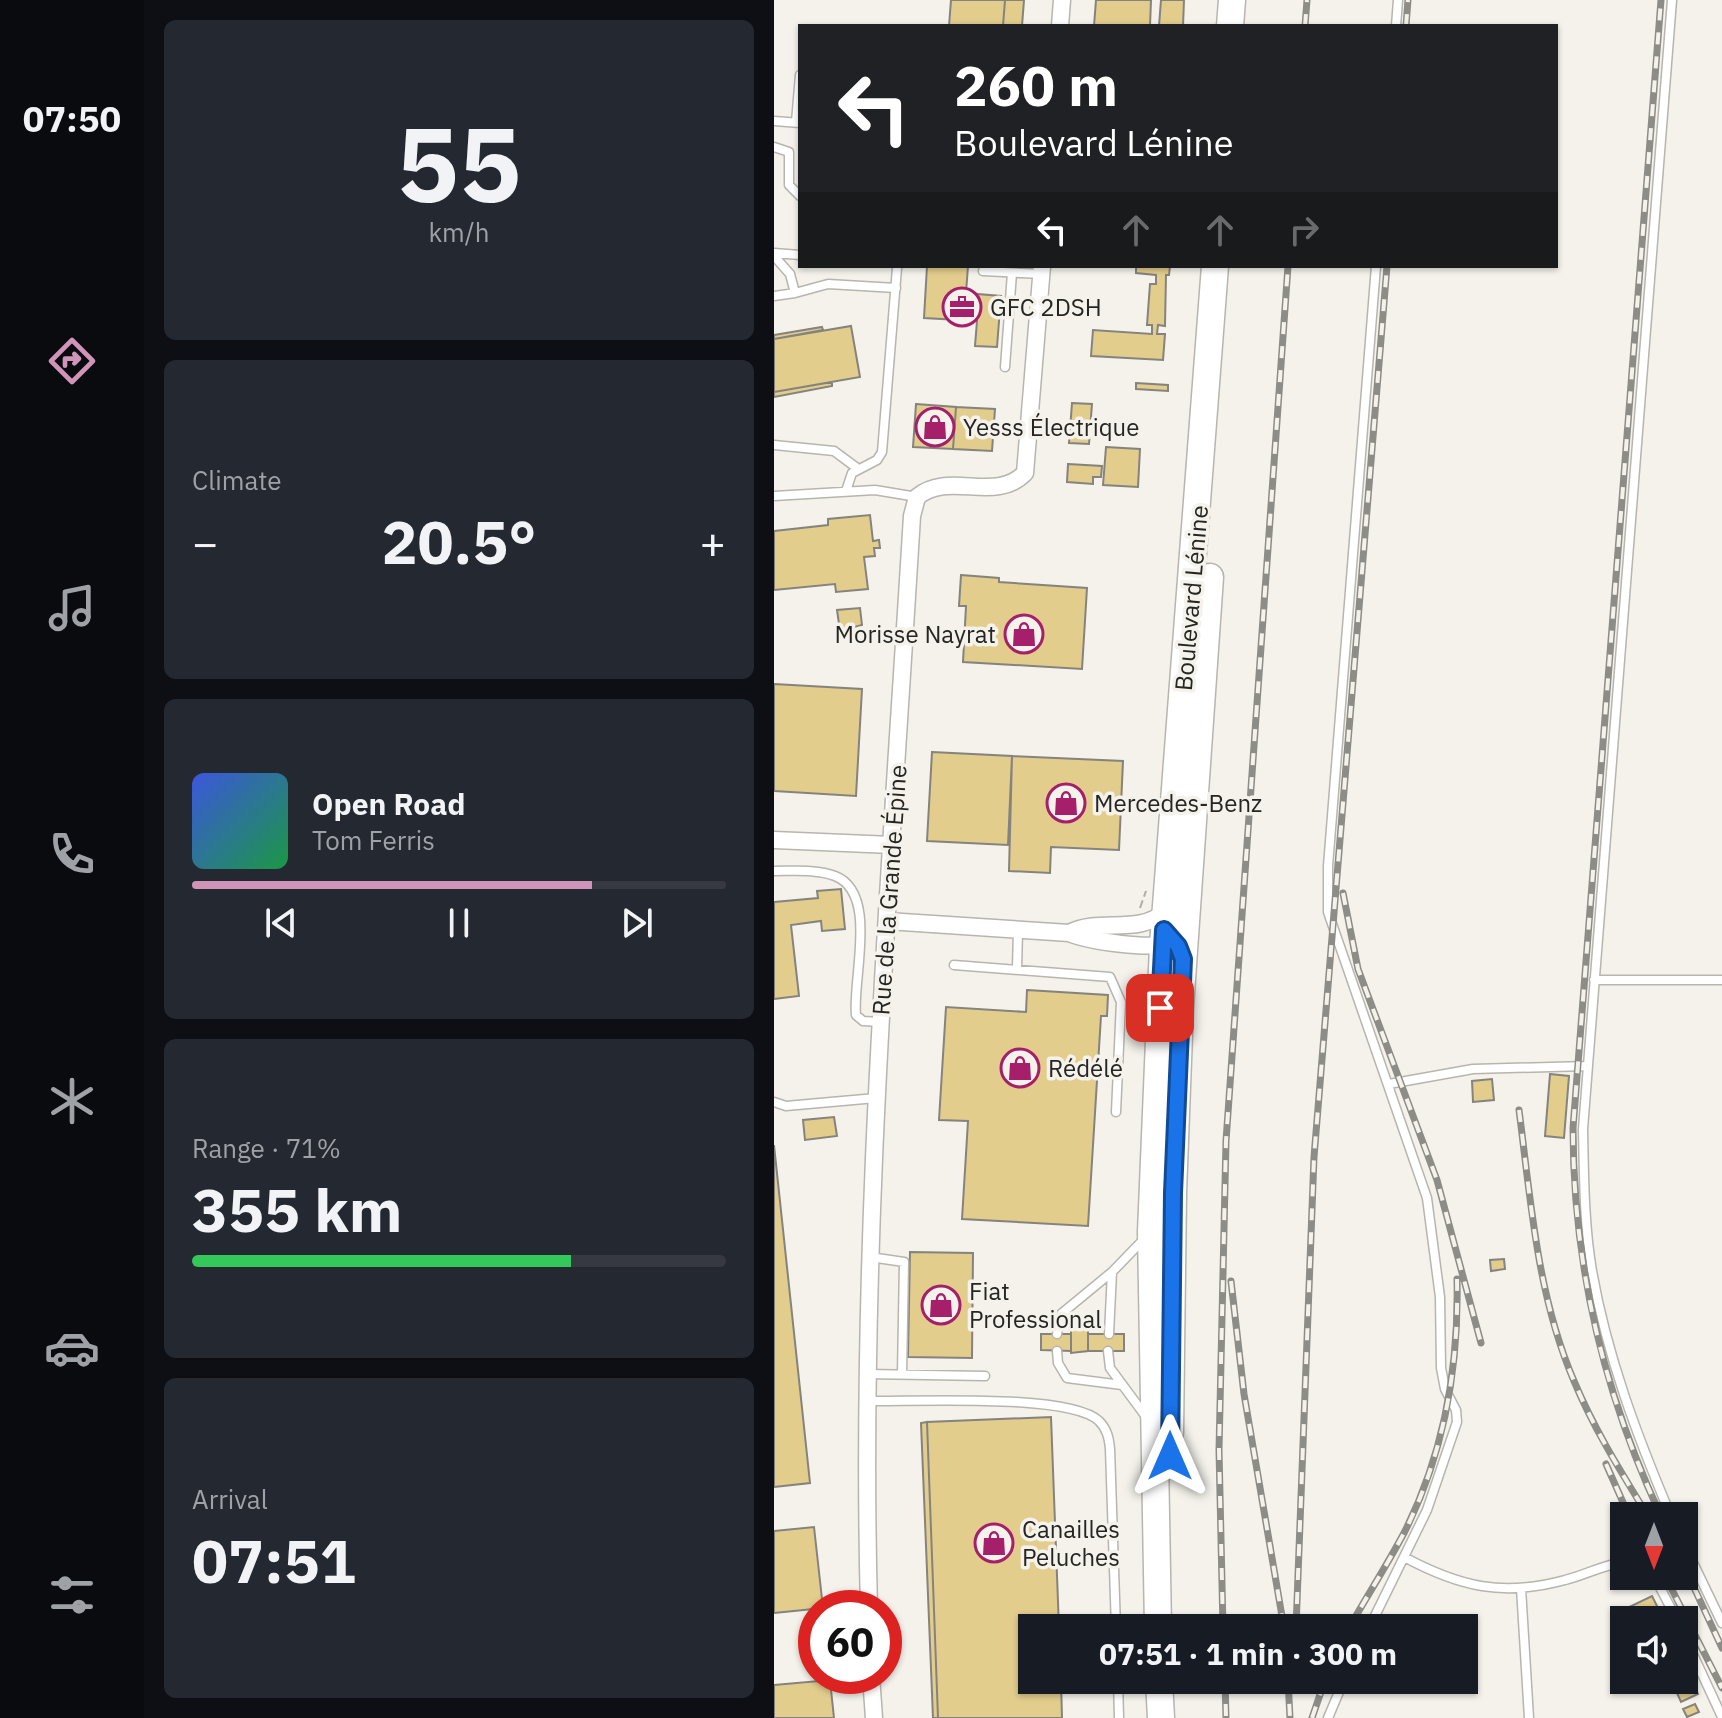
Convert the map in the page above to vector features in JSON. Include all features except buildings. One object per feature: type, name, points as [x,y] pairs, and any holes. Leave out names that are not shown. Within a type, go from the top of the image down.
[{"type":"main road","points":[[1230,24],[1232,0]]},
{"type":"main road","points":[[1246,24],[1247,0]]},
{"type":"main road","name":"Boulevard Lénine","points":[[1158,1614],[1151,1232],[1215,268]]},
{"type":"main road","name":"Boulevard Lénine","points":[[1174,1614],[1170,1504],[1173,1193],[1169,933],[1230,268]]},
{"type":"main road","points":[[1160,1694],[1161,1718]]},
{"type":"main road","points":[[1176,1694],[1177,1718]]},
{"type":"street","points":[[1060,24],[1062,0]]},
{"type":"street","points":[[917,497],[941,486],[1002,487],[1025,473],[1042,270]]},
{"type":"street","name":"Rue de la Grande Épine","points":[[869,1590],[865,1401],[877,1098],[912,516],[917,497]]},
{"type":"street","points":[[774,840],[892,845]]},
{"type":"street","points":[[887,921],[1069,933],[1083,938],[1169,933]]},
{"type":"street","points":[[1069,933],[1083,926],[1169,933]]},
{"type":"street","points":[[872,1694],[874,1718]]},
{"type":"lane","points":[[1396,24],[1398,0]]},
{"type":"lane","points":[[1665,1502],[1634,1428],[1592,1269],[1585,1184],[1587,1066],[1672,0]]},
{"type":"lane","points":[[774,121],[798,122]]},
{"type":"lane","points":[[774,147],[789,152],[789,185],[798,194]]},
{"type":"lane","points":[[774,254],[798,255]]},
{"type":"lane","points":[[774,254],[790,274],[795,293]]},
{"type":"lane","points":[[846,491],[857,468],[877,460],[882,452],[897,268]]},
{"type":"lane","points":[[1376,268],[1328,912],[1427,1198],[1438,1264],[1441,1368],[1445,1389],[1456,1410],[1453,1438],[1442,1473],[1376,1614]]},
{"type":"lane","points":[[983,271],[1012,273],[1042,270]]},
{"type":"lane","points":[[1005,367],[1012,273]]},
{"type":"lane","points":[[774,296],[828,284],[896,288]]},
{"type":"lane","points":[[774,445],[834,451],[857,468]]},
{"type":"lane","points":[[774,496],[897,491],[917,497]]},
{"type":"lane","points":[[774,871],[828,874],[852,889],[860,911],[856,1015],[863,1021],[881,1022]]},
{"type":"lane","points":[[1017,969],[1018,930]]},
{"type":"lane","points":[[954,965],[1104,974],[1114,981],[1121,1002],[1116,1112]]},
{"type":"lane","points":[[1594,980],[1722,980]]},
{"type":"lane","points":[[1389,1084],[1473,1069],[1587,1066]]},
{"type":"lane","points":[[774,1102],[786,1106],[877,1098]]},
{"type":"lane","points":[[1057,1334],[1061,1314],[1112,1272],[1151,1232]]},
{"type":"lane","points":[[870,1257],[904,1262],[902,1374]]},
{"type":"lane","points":[[1109,1334],[1112,1272]]},
{"type":"lane","points":[[1057,1351],[1058,1363],[1067,1378],[1122,1385]]},
{"type":"lane","points":[[1108,1351],[1110,1368],[1152,1425]]},
{"type":"lane","points":[[866,1374],[985,1376]]},
{"type":"lane","points":[[865,1401],[1055,1404],[1098,1420],[1109,1437],[1116,1614]]},
{"type":"lane","points":[[1404,1557],[1470,1585],[1491,1589],[1564,1581],[1610,1566]]},
{"type":"lane","points":[[1698,1573],[1722,1623]]},
{"type":"lane","points":[[1521,1588],[1529,1718]]},
{"type":"lane","points":[[1698,1665],[1722,1717]]},
{"type":"lane","points":[[1118,1694],[1119,1718]]},
{"type":"lane","points":[[1328,1718],[1338,1694]]},
{"type":"railway","points":[[1305,24],[1307,0]]},
{"type":"railway","points":[[1406,24],[1408,0]]},
{"type":"railway","points":[[1655,1502],[1623,1422],[1595,1327],[1579,1229],[1573,1128],[1661,0]]},
{"type":"railway","points":[[1223,1614],[1219,1450],[1226,1141],[1288,268]]},
{"type":"railway","points":[[1297,1614],[1314,1157],[1387,268]]},
{"type":"railway","points":[[1343,893],[1358,969],[1437,1180],[1481,1343]]},
{"type":"railway","points":[[1519,1110],[1537,1248],[1551,1315],[1590,1416],[1640,1502]]},
{"type":"railway","points":[[1357,1614],[1404,1533],[1418,1503],[1439,1441],[1452,1377],[1457,1279]]},
{"type":"railway","points":[[1231,1281],[1244,1394],[1282,1614]]},
{"type":"railway","points":[[1606,1464],[1623,1502]]},
{"type":"railway","points":[[1672,1590],[1722,1688]]},
{"type":"railway","points":[[1695,1590],[1722,1648]]},
{"type":"railway","points":[[1225,1694],[1226,1718]]},
{"type":"railway","points":[[1289,1694],[1290,1718]]},
{"type":"railway","points":[[1312,1718],[1320,1694]]},
{"type":"place","name":"GFC 2DSH","points":[[962,307]]},
{"type":"place","name":"Yesss Électrique","points":[[935,427]]},
{"type":"place","name":"Morisse Nayrat","points":[[1024,634]]},
{"type":"place","name":"Mercedes-Benz","points":[[1066,803]]},
{"type":"place","name":"Rédélé","points":[[1020,1068]]},
{"type":"place","name":"Fiat Professional","points":[[941,1305]]},
{"type":"place","name":"Canailles Peluches","points":[[994,1543]]},
{"type":"route","points":[[1160,1008],[1164,930],[1178,946],[1183,959],[1173,1193],[1170,1456]]}]
